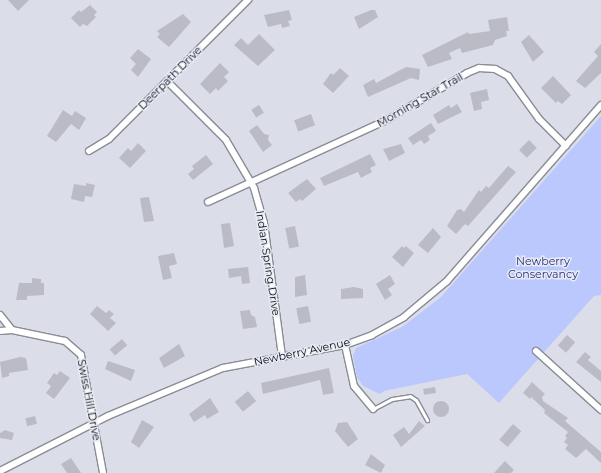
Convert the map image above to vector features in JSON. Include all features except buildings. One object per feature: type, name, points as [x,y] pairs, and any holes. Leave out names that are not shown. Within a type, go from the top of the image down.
[{"type":"street","name":"Deerpath Drive","points":[[89,151],[109,139],[248,0]]},
{"type":"street","name":"Morning Star Trail","points":[[208,202],[252,184],[385,121],[467,73],[479,68],[495,69],[508,76],[539,119],[566,146]]},
{"type":"street","name":"Indian Spring Drive","points":[[167,81],[226,140],[252,184],[264,223],[282,357]]},
{"type":"street","name":"Newberry Avenue","points":[[0,471],[94,423],[223,368],[345,345],[390,326],[436,292],[601,105]]},
{"type":"street","points":[[0,315],[12,330]]},
{"type":"street","name":"Swiss Hill Drive","points":[[0,331],[12,330],[61,340],[77,348],[84,362],[102,473]]},
{"type":"street","points":[[345,345],[354,386],[372,409]]},
{"type":"street","points":[[536,351],[601,410]]},
{"type":"lane","points":[[372,409],[392,399],[410,396],[416,400],[427,420]]},
{"type":"green space","name":"Newberry Conservancy","points":[[601,116],[601,295],[594,296],[499,403],[467,374],[384,391],[380,394],[363,386],[357,377],[353,356],[356,348],[402,327],[441,297]]}]
